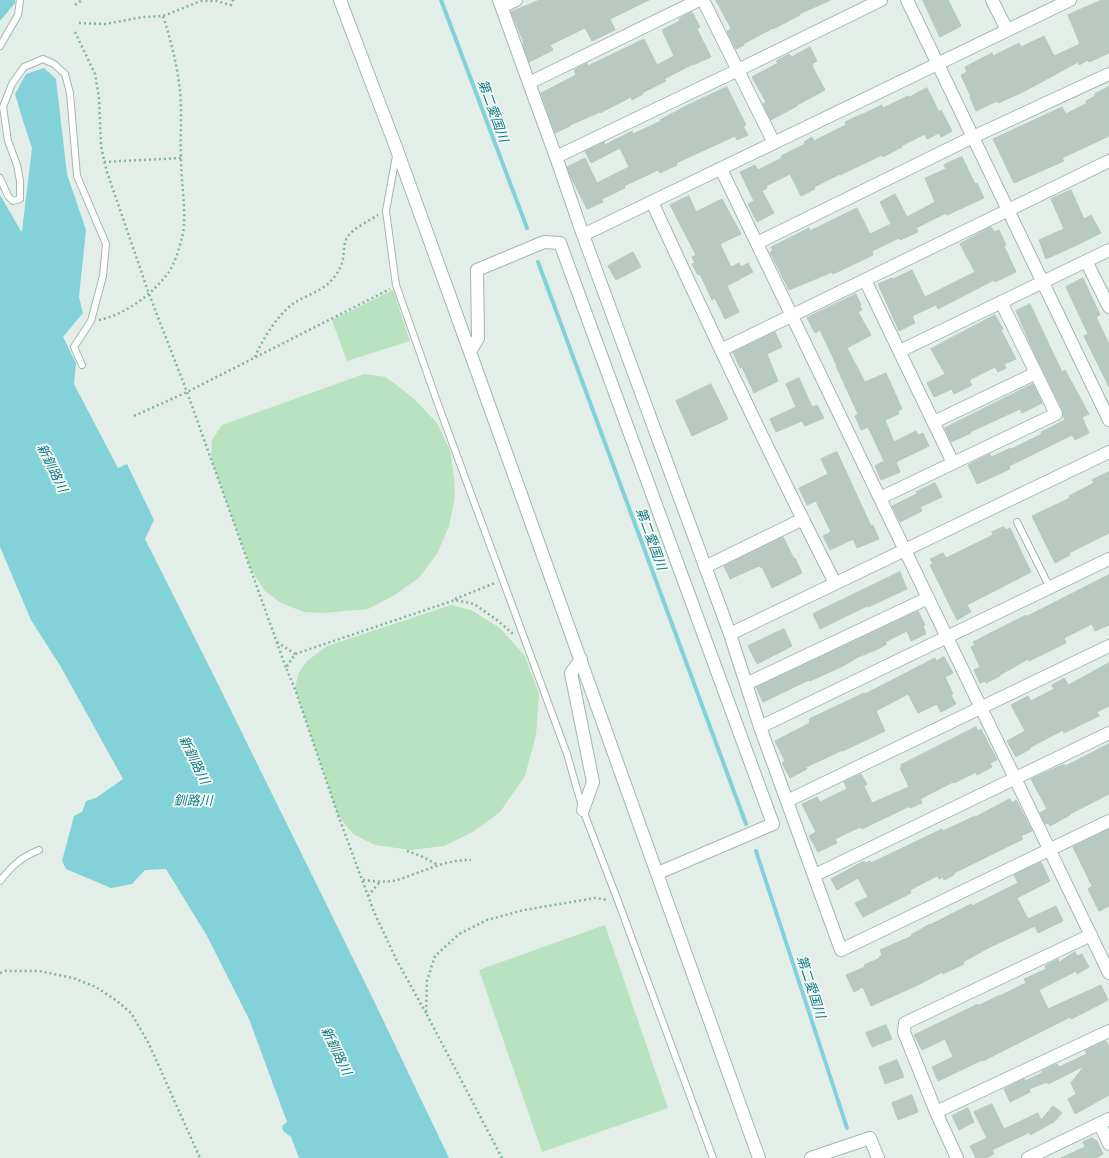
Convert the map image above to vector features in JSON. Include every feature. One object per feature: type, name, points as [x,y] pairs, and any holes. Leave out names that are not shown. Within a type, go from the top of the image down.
[{"type":"street","points":[[340,0],[397,150],[658,873],[759,1158]]},
{"type":"street","points":[[516,0],[500,4],[583,235],[730,634],[760,727],[841,950],[1109,821]]},
{"type":"street","points":[[529,83],[699,0]]},
{"type":"street","points":[[703,0],[774,143]]},
{"type":"street","points":[[556,157],[881,0]]},
{"type":"street","points":[[907,0],[1109,420]]},
{"type":"street","points":[[992,0],[1007,30]]},
{"type":"street","points":[[583,235],[1070,0]]},
{"type":"street","points":[[757,243],[973,137],[1109,74]]},
{"type":"street","points":[[721,350],[1109,161]]},
{"type":"street","points":[[721,169],[1109,973]]},
{"type":"street","points":[[652,202],[721,350],[803,519],[836,583]]},
{"type":"street","points":[[470,352],[478,338],[477,270],[544,242],[560,243],[773,824],[658,873]]},
{"type":"street","points":[[900,352],[1109,250]]},
{"type":"street","points":[[1086,261],[1109,307]]},
{"type":"street","points":[[865,280],[953,463]]},
{"type":"street","points":[[880,498],[1056,414],[1001,302]]},
{"type":"street","points":[[934,422],[1036,373]]},
{"type":"street","points":[[730,634],[1109,452]]},
{"type":"street","points":[[705,567],[803,519]]},
{"type":"street","points":[[760,727],[1109,559]]},
{"type":"street","points":[[746,684],[928,598]]},
{"type":"street","points":[[787,801],[1109,646]]},
{"type":"street","points":[[581,660],[571,673],[593,782],[583,810]]},
{"type":"street","points":[[815,875],[1109,733]]},
{"type":"street","points":[[958,1158],[936,1112],[904,1032],[905,1023],[1090,935]]},
{"type":"street","points":[[936,1112],[1109,1031]]},
{"type":"street","points":[[1028,1158],[1104,1122],[1109,1144]]},
{"type":"street","points":[[812,1158],[870,1138],[878,1158]]},
{"type":"lane","points":[[0,46],[18,15],[20,0]]},
{"type":"lane","points":[[0,178],[8,196],[13,201],[20,199],[20,181],[17,164],[8,141],[3,107],[12,84],[24,67],[43,59],[54,64],[66,74],[70,93],[77,176],[106,244],[103,276],[91,321],[74,348],[82,365]]},
{"type":"lane","points":[[397,150],[386,211],[396,285],[502,580],[567,754],[583,810],[713,1158]]},
{"type":"lane","points":[[1018,522],[1050,588]]},
{"type":"lane","points":[[0,880],[15,863],[39,850]]},
{"type":"path","points":[[76,5],[82,0]]},
{"type":"path","points":[[79,23],[105,24],[143,17],[163,16],[201,1],[216,1],[231,5],[232,0]]},
{"type":"path","points":[[91,321],[110,318],[127,310],[149,294],[169,273],[178,251],[184,226],[180,158],[180,91],[170,39],[163,16]]},
{"type":"path","points":[[75,32],[95,74],[99,98],[101,146],[106,169],[149,294],[187,392],[374,912],[397,961],[502,1158]]},
{"type":"path","points":[[104,162],[180,158]]},
{"type":"path","points":[[255,358],[260,345],[278,318],[293,304],[328,284],[336,275],[342,262],[343,247],[349,235],[361,225],[386,211]]},
{"type":"path","points":[[134,416],[187,392],[255,358],[396,285]]},
{"type":"path","points":[[286,668],[295,654],[455,600],[502,580]]},
{"type":"path","points":[[455,600],[474,604],[497,620],[528,648]]},
{"type":"path","points":[[277,642],[295,654]]},
{"type":"path","points":[[407,851],[439,865]]},
{"type":"path","points":[[363,880],[379,882],[395,880],[439,865],[463,860],[471,860]]},
{"type":"path","points":[[368,896],[379,882]]},
{"type":"path","points":[[426,1013],[427,981],[435,956],[458,934],[487,920],[524,910],[595,898],[618,901]]},
{"type":"path","points":[[0,973],[6,971],[39,971],[72,978],[96,987],[132,1013],[149,1044],[200,1158]]},
{"type":"green space","points":[[393,290],[410,341],[347,361],[332,320]]},
{"type":"green space","points":[[364,374],[386,377],[413,398],[437,423],[450,450],[454,478],[455,497],[449,526],[437,554],[419,578],[393,596],[368,609],[323,613],[304,612],[281,603],[265,591],[251,570],[211,459],[212,440],[222,425]]},
{"type":"green space","points":[[451,605],[471,610],[500,628],[525,656],[539,694],[536,735],[525,776],[500,812],[473,832],[444,846],[411,850],[375,845],[353,834],[338,815],[295,689],[298,674],[307,661],[327,646]]},
{"type":"green space","points":[[605,925],[668,1108],[542,1152],[479,970]]},
{"type":"water","points":[[0,0],[15,0],[15,3],[0,21]]},
{"type":"water","name":"釧路川","points":[[44,68],[56,79],[67,174],[86,230],[79,297],[83,313],[63,337],[76,363],[74,384],[118,468],[127,464],[154,520],[145,539],[374,1001],[449,1158],[299,1158],[291,1137],[283,1131],[282,1126],[287,1122],[249,1019],[207,936],[166,869],[145,870],[132,884],[111,888],[66,869],[62,861],[74,816],[82,812],[86,801],[96,798],[123,779],[61,667],[31,620],[0,547],[0,195],[22,231],[32,148],[15,94],[26,74]]},
{"type":"building","points":[[540,0],[649,0],[610,19],[615,30],[592,41],[585,28],[550,45],[553,50],[529,62],[523,44],[524,43],[511,12]]},
{"type":"building","points":[[716,0],[831,0],[799,14],[800,15],[736,49],[727,31],[731,29]]},
{"type":"building","points":[[923,0],[948,0],[961,26],[940,37]]},
{"type":"building","points":[[1102,0],[1109,0],[1109,53],[1089,62],[1088,60],[1079,65],[1078,62],[1023,92],[998,103],[997,101],[976,111],[961,75],[967,72],[965,67],[992,53],[993,56],[1019,43],[1021,47],[1044,36],[1054,56],[1080,44],[1068,15]]},
{"type":"building","points":[[692,12],[700,27],[697,29],[711,57],[693,64],[664,79],[666,81],[642,93],[643,94],[632,100],[631,97],[555,133],[541,93],[576,75],[574,70],[587,63],[588,66],[644,39],[657,65],[674,56],[662,30],[680,21],[679,19]]},
{"type":"building","points":[[810,47],[817,61],[812,64],[813,68],[825,90],[771,120],[763,104],[766,102],[752,77],[778,63],[776,61],[789,54],[791,57]]},
{"type":"building","points":[[727,87],[746,125],[743,126],[748,135],[737,140],[735,136],[676,163],[677,165],[660,173],[658,170],[624,186],[625,188],[602,199],[603,202],[587,209],[567,167],[585,158],[597,183],[629,167],[620,148],[591,163],[585,151],[604,142],[605,145],[632,131],[633,134],[661,121],[660,120],[684,107]]},
{"type":"building","points":[[1109,87],[1109,136],[1062,158],[1064,161],[1014,183],[993,139],[1062,107],[1066,114],[1087,103],[1086,101],[1095,96],[1095,94]]},
{"type":"building","points":[[927,88],[939,112],[941,110],[952,131],[941,137],[939,133],[927,139],[925,134],[883,157],[882,155],[814,187],[815,189],[801,196],[790,174],[766,186],[767,188],[762,191],[774,213],[757,222],[748,204],[754,201],[740,172],[755,165],[758,170],[805,144],[804,142],[812,137],[814,141],[846,125],[845,122],[882,105],[883,108]]},
{"type":"building","points":[[962,157],[975,184],[977,183],[984,198],[947,215],[946,213],[916,228],[918,232],[900,240],[899,238],[872,251],[873,255],[833,274],[832,272],[789,290],[770,252],[773,251],[771,247],[809,228],[810,231],[857,208],[870,234],[891,224],[880,202],[895,194],[907,217],[935,202],[925,178],[946,169],[944,165]]},
{"type":"building","points":[[1071,190],[1084,219],[1091,215],[1101,233],[1046,259],[1039,240],[1064,229],[1051,199]]},
{"type":"building","points":[[689,196],[696,212],[722,199],[741,234],[720,244],[731,267],[739,263],[741,267],[748,263],[753,272],[727,286],[739,312],[725,319],[715,298],[712,300],[700,274],[698,275],[692,264],[695,263],[692,257],[696,255],[670,205]]},
{"type":"building","points":[[991,227],[994,232],[999,230],[1006,245],[1004,246],[1016,272],[995,282],[994,280],[938,309],[936,305],[912,316],[915,323],[899,331],[878,284],[912,270],[925,297],[975,272],[960,244]]},
{"type":"building","points":[[633,252],[641,267],[616,280],[608,266]]},
{"type":"building","points":[[1083,278],[1100,315],[1096,317],[1109,344],[1109,387],[1084,336],[1088,334],[1066,287]]},
{"type":"building","points":[[856,294],[862,310],[858,312],[871,335],[847,348],[865,382],[886,373],[902,409],[898,411],[899,414],[885,420],[894,442],[916,431],[918,435],[923,433],[929,446],[896,462],[900,472],[881,480],[875,466],[884,461],[868,427],[861,430],[855,416],[858,414],[820,330],[815,333],[807,318]]},
{"type":"building","points":[[1030,304],[1062,372],[1065,370],[1089,414],[1082,417],[1089,433],[1075,440],[1072,435],[1009,466],[1010,469],[977,484],[968,465],[990,454],[991,457],[1011,449],[1042,434],[1041,432],[1065,420],[1063,411],[1037,359],[1016,311]]},
{"type":"building","points":[[995,315],[1016,359],[1004,364],[1006,368],[998,372],[995,367],[969,380],[972,385],[954,394],[952,389],[934,397],[927,383],[945,374],[931,349]]},
{"type":"building","points":[[775,332],[782,347],[767,354],[778,381],[754,393],[733,352]]},
{"type":"building","points":[[799,378],[812,407],[817,405],[824,418],[805,426],[802,421],[776,432],[770,419],[796,407],[786,384]]},
{"type":"building","points":[[711,384],[728,419],[692,436],[676,401]]},
{"type":"building","points":[[1033,384],[1042,403],[1022,413],[1020,409],[951,442],[945,428]]},
{"type":"building","points":[[837,452],[871,526],[873,525],[879,539],[857,548],[853,539],[830,550],[823,536],[831,532],[816,501],[807,505],[799,488],[828,474],[821,459]]},
{"type":"building","points":[[1109,472],[1109,533],[1069,553],[1070,555],[1055,563],[1032,516],[1070,498],[1069,496],[1094,483],[1092,480]]},
{"type":"building","points":[[935,483],[942,497],[920,507],[922,511],[900,522],[892,506],[917,494],[916,492]]},
{"type":"building","points":[[1004,527],[1006,530],[1010,528],[1031,572],[967,605],[971,612],[957,620],[930,565],[933,564],[930,559],[943,553],[946,558],[993,535],[992,532]]},
{"type":"building","points":[[783,537],[802,573],[772,588],[762,567],[761,568],[759,566],[730,579],[724,566]]},
{"type":"building","points":[[900,572],[907,589],[868,607],[867,606],[820,629],[813,614]]},
{"type":"building","points":[[1109,575],[1109,625],[1095,631],[1092,624],[1064,638],[1066,643],[1029,661],[1028,659],[986,683],[985,681],[980,683],[974,670],[980,667],[971,647],[975,645],[973,642]]},
{"type":"building","points":[[918,611],[925,625],[923,626],[926,634],[911,641],[907,631],[885,642],[887,644],[878,649],[763,702],[756,687]]},
{"type":"building","points":[[784,629],[792,646],[757,664],[748,646]]},
{"type":"building","points":[[944,657],[953,673],[945,677],[953,694],[951,695],[956,704],[941,712],[937,704],[918,713],[908,694],[876,711],[885,731],[806,767],[807,769],[790,778],[782,763],[785,761],[775,741],[810,723],[809,719],[864,693],[865,694],[935,658],[936,661]]},
{"type":"building","points":[[1109,663],[1109,706],[1097,712],[1099,716],[1064,733],[1063,730],[1029,748],[1030,749],[1016,757],[1007,741],[1025,731],[1011,705],[1028,696],[1031,701],[1054,689],[1052,685],[1064,678],[1068,685]]},
{"type":"building","points":[[976,727],[978,731],[981,729],[997,760],[990,763],[992,767],[977,775],[976,772],[954,783],[953,782],[920,799],[922,803],[910,808],[910,806],[862,829],[860,827],[835,839],[837,843],[818,852],[809,836],[816,832],[802,804],[817,797],[820,802],[847,789],[844,782],[861,774],[867,784],[864,786],[872,803],[909,787],[900,768],[902,767],[901,765]]},
{"type":"building","points":[[1109,744],[1109,794],[1050,826],[1048,823],[1045,824],[1040,813],[1047,809],[1031,779],[1064,764],[1065,766]]},
{"type":"building","points":[[1010,799],[1012,803],[1016,800],[1032,831],[1021,836],[1023,839],[954,873],[954,875],[944,880],[943,877],[939,879],[937,876],[910,890],[911,893],[863,917],[855,903],[868,897],[858,878],[837,890],[831,879],[864,861],[865,863],[870,861],[871,863],[942,829],[943,831],[975,817]]},
{"type":"building","points":[[1109,829],[1109,906],[1099,911],[1088,889],[1092,886],[1073,847]]},
{"type":"building","points":[[1041,862],[1050,881],[1017,898],[1028,919],[1056,906],[1063,921],[1038,933],[1035,926],[988,948],[963,962],[964,964],[943,974],[942,972],[920,984],[871,1006],[863,987],[854,992],[846,975],[865,967],[864,965],[880,958],[879,957],[882,955],[880,950],[912,936],[911,935],[930,924],[971,904],[972,906],[1018,883],[1014,875]]},
{"type":"building","points":[[1075,952],[1077,956],[1082,954],[1089,967],[1077,974],[1076,971],[1039,990],[1048,1009],[1101,985],[1108,1000],[1071,1019],[1070,1017],[983,1061],[982,1060],[938,1081],[932,1067],[953,1057],[945,1039],[922,1050],[914,1035],[1026,983],[1024,979],[1046,969],[1045,966],[1058,959],[1059,962]]},
{"type":"building","points":[[886,1025],[892,1039],[872,1047],[866,1033]]},
{"type":"building","points":[[1106,1041],[1109,1047],[1109,1095],[1075,1114],[1068,1099],[1076,1094],[1071,1083],[1084,1066],[1048,1084],[1047,1082],[1029,1089],[1030,1092],[1010,1102],[1004,1089],[1024,1079],[1025,1081],[1042,1073],[1042,1071],[1057,1064],[1059,1067],[1087,1054],[1085,1051]]},
{"type":"building","points":[[897,1060],[904,1077],[885,1084],[879,1067]]},
{"type":"building","points":[[912,1095],[918,1112],[898,1120],[892,1103]]},
{"type":"building","points":[[992,1104],[1004,1129],[1038,1113],[1041,1120],[1053,1106],[1062,1113],[1054,1122],[1030,1135],[1030,1132],[992,1150],[994,1154],[986,1158],[976,1158],[970,1146],[987,1138],[974,1112]]},
{"type":"building","points":[[968,1108],[974,1122],[959,1130],[952,1116]]},
{"type":"building","points":[[1092,1138],[1097,1141],[1103,1154],[1096,1158],[1061,1158],[1085,1147],[1083,1142]]},
{"type":"waterway","name":"第二愛国川","points":[[441,0],[527,228]]},
{"type":"waterway","name":"第二愛国川","points":[[538,262],[746,824]]},
{"type":"waterway","name":"第二愛国川","points":[[756,851],[847,1128]]},
{"type":"water label","name":"新釧路川","points":[[52,468]]},
{"type":"water label","name":"新釧路川","points":[[194,760]]},
{"type":"water label","name":"新釧路川","points":[[336,1051]]}]
